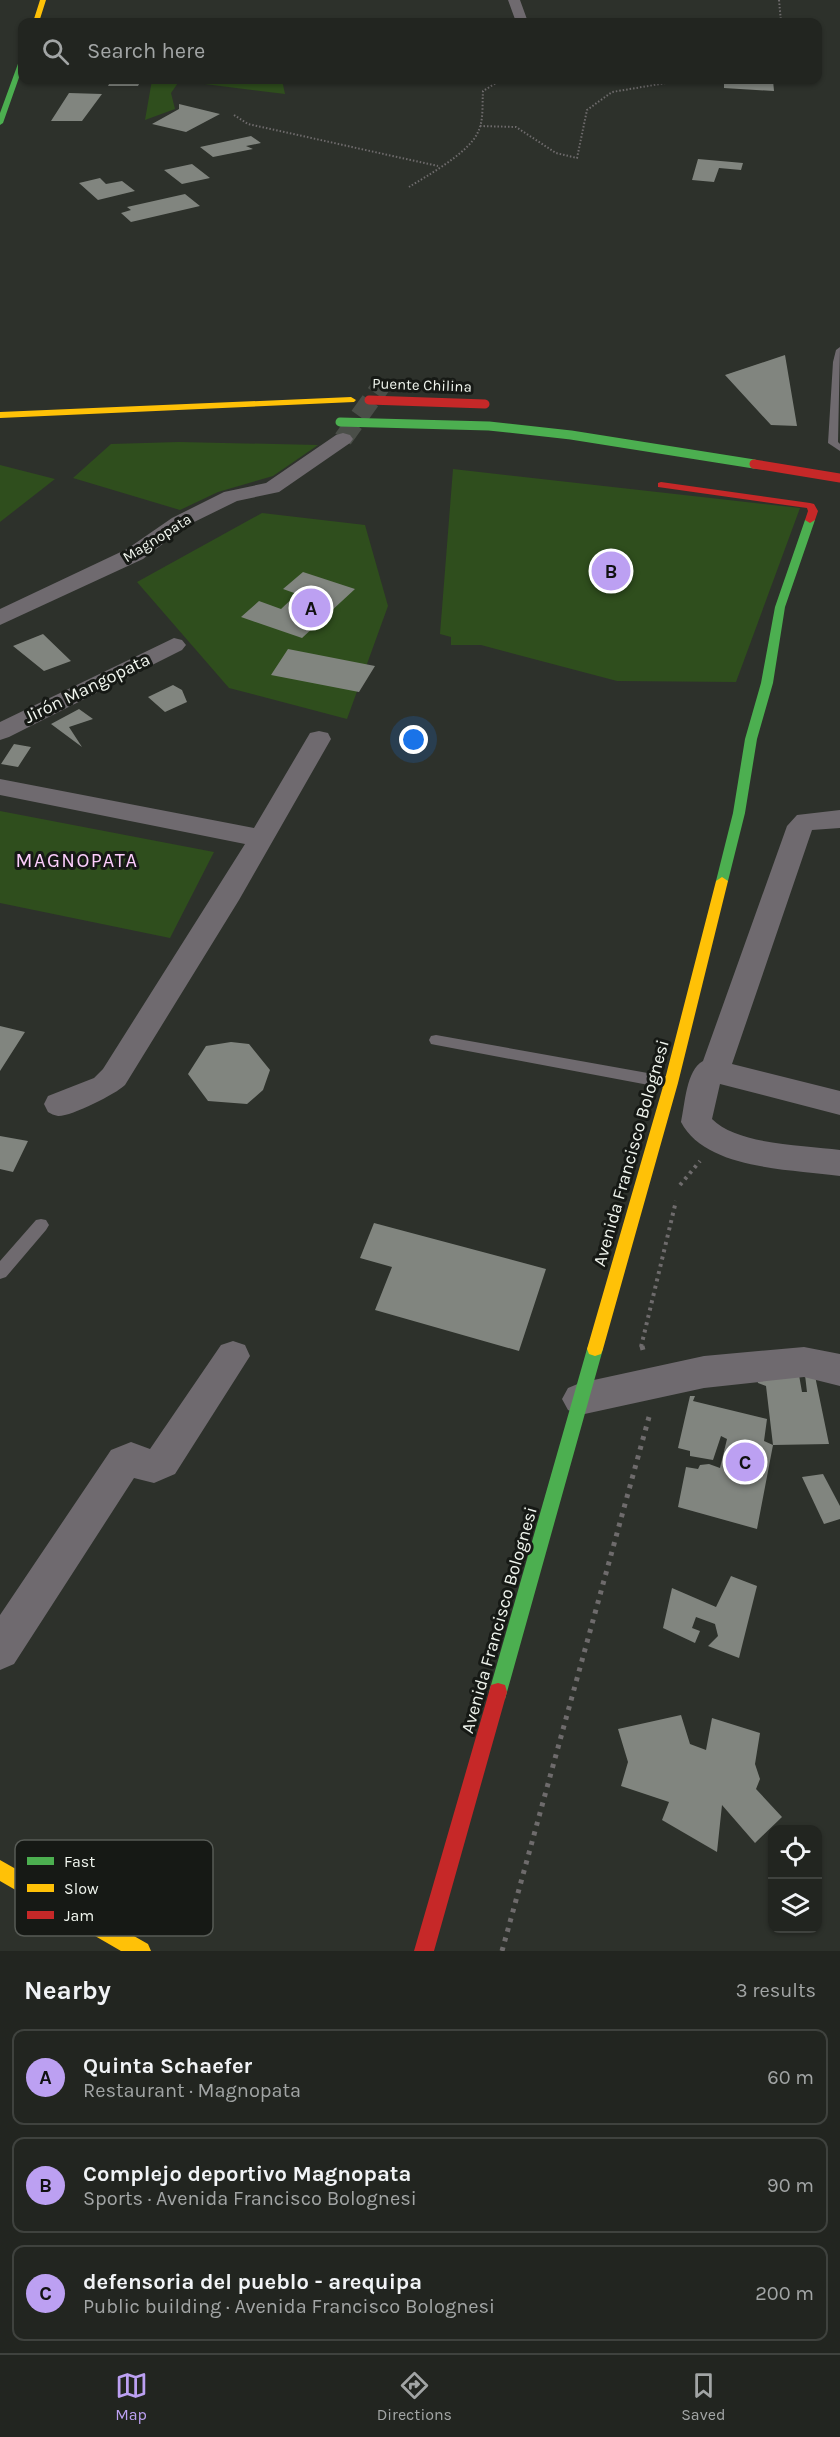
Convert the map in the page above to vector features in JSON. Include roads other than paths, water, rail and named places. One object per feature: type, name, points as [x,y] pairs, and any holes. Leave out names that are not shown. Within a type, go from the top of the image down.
[{"type":"street","points":[[37,18],[43,0]]},
{"type":"street","points":[[514,0],[521,18]]},
{"type":"street","points":[[0,123],[18,72]]},
{"type":"street","name":"Puente Chilina","points":[[0,415],[351,400],[420,400],[493,404]]},
{"type":"street","points":[[337,428],[489,426],[571,435],[840,478]]},
{"type":"street","name":"Magnopata","points":[[0,618],[135,554],[179,522],[231,496],[272,488],[337,428]]},
{"type":"street","points":[[817,452],[840,455]]},
{"type":"street","name":"Avenida Francisco Bolognesi","points":[[424,1951],[671,1083],[739,813],[750,739],[767,682],[780,607],[813,512],[810,506],[661,485]]},
{"type":"street","name":"Jirón Mangopata","points":[[0,732],[174,645]]},
{"type":"street","points":[[59,1104],[105,1086],[114,1077],[229,893],[319,739]]},
{"type":"street","points":[[0,787],[260,838]]},
{"type":"street","points":[[696,1122],[707,1073],[713,1069],[800,826],[806,821],[840,819]]},
{"type":"street","points":[[800,826],[840,832]]},
{"type":"street","points":[[713,1069],[840,1103]]},
{"type":"street","points":[[653,1140],[696,1122]]},
{"type":"street","points":[[696,1122],[709,1136],[736,1149],[840,1162]]},
{"type":"street","points":[[0,1650],[124,1462],[131,1459],[144,1465],[161,1464],[233,1356]]},
{"type":"street","points":[[580,1399],[704,1372],[804,1362],[840,1370]]},
{"type":"street","points":[[0,1870],[15,1879]]},
{"type":"street","points":[[115,1936],[141,1951]]},
{"type":"lane","points":[[840,350],[837,362],[833,442],[840,448]]},
{"type":"lane","points":[[436,1040],[671,1083]]},
{"type":"lane","points":[[0,1272],[40,1225]]},
{"type":"tunnel","points":[[343,439],[381,386]]},
{"type":"place","name":"Complejo deportivo Magnopata","points":[[611,571]]},
{"type":"place","name":"Quinta Schaefer","points":[[311,608]]},
{"type":"place","name":"defensoria del pueblo - arequipa","points":[[745,1462]]},
{"type":"district","name":"MAGNOPATA","points":[[77,860]]}]
